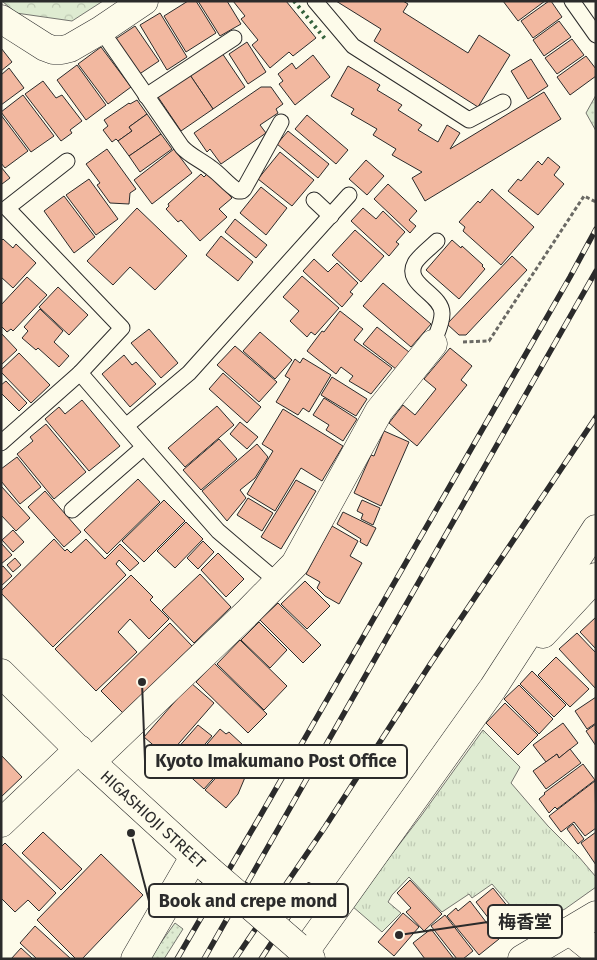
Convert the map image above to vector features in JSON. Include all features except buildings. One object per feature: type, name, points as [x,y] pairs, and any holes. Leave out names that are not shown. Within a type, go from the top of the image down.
[{"type":"street","points":[[1,19],[37,43],[53,50],[62,50],[70,48],[101,30],[144,1]]},
{"type":"street","points":[[1,823],[85,756],[296,564],[379,411],[433,344]]},
{"type":"street","points":[[304,953],[493,688],[596,529]]},
{"type":"street","points":[[493,688],[596,577]]},
{"type":"street","name":"HIGASHIOJI STREET","points":[[1,673],[85,756],[202,864],[304,953]]},
{"type":"street","points":[[135,959],[202,864]]},
{"type":"street","points":[[522,959],[596,915]]},
{"type":"street","points":[[570,931],[596,952]]},
{"type":"lane","points":[[315,1],[352,46],[469,120],[503,102]]},
{"type":"lane","points":[[572,1],[596,35]]},
{"type":"lane","points":[[101,30],[186,152],[213,169],[231,187],[240,192],[244,189],[281,122]]},
{"type":"lane","points":[[146,96],[234,38]]},
{"type":"lane","points":[[1,443],[80,373],[122,328],[7,208],[67,161]]},
{"type":"lane","points":[[126,426],[189,373],[349,195]]},
{"type":"lane","points":[[314,200],[331,216]]},
{"type":"lane","points":[[433,344],[441,322],[442,309],[436,300],[418,283],[413,270],[416,261],[437,241]]},
{"type":"lane","points":[[80,373],[218,531],[278,582]]},
{"type":"lane","points":[[72,510],[144,448]]},
{"type":"path","points":[[433,344],[489,341],[584,196],[596,202]]},
{"type":"green space","points":[[2,1],[103,1],[72,21],[16,13]]},
{"type":"green space","points":[[596,95],[596,131],[586,113]]},
{"type":"green space","points":[[483,730],[520,767],[511,783],[596,877],[596,887],[565,909],[528,926],[492,884],[472,898],[469,894],[442,912],[409,877],[388,902],[401,913],[382,932],[352,906],[421,816]]},
{"type":"green space","points":[[175,923],[183,929],[164,959],[149,959]]},
{"type":"railway","points":[[177,959],[596,229]]},
{"type":"railway","points":[[204,959],[596,271]]},
{"type":"railway","points":[[235,959],[325,827],[431,663],[596,417]]},
{"type":"railway","points":[[261,959],[309,885]]},
{"type":"hedge","points":[[294,1],[326,40]]},
{"type":"place","name":"Kyoto Imakumano Post Office","points":[[142,682]]},
{"type":"place","name":"Book and crepe mond","points":[[131,833]]},
{"type":"place","name":"梅香堂","points":[[399,935]]}]
